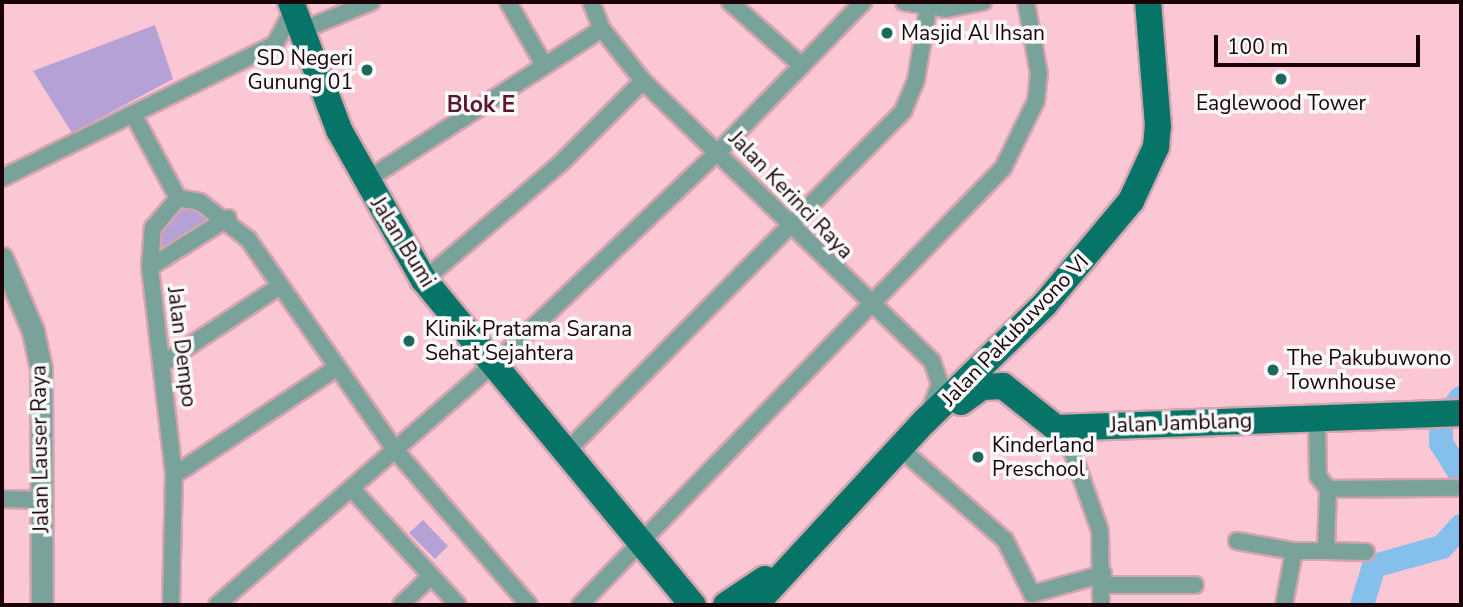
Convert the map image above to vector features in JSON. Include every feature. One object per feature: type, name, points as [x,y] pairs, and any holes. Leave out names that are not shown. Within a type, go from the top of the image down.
[{"type":"main road","name":"Jalan Pakubuwono VI","points":[[757,604],[788,565],[926,421],[1044,305],[1131,201],[1156,147],[1158,126],[1148,2]]},
{"type":"main road","name":"Jalan Bumi","points":[[295,14],[365,181],[424,280],[565,453],[674,580]]},
{"type":"main road","name":"Jalan Jamblang","points":[[926,421],[991,384],[1003,386],[1047,425],[1064,428],[1461,413]]},
{"type":"main road","points":[[726,605],[788,565]]},
{"type":"main road","points":[[674,580],[693,605]]},
{"type":"main road","points":[[674,580],[717,605]]},
{"type":"street","points":[[2,178],[275,44],[295,14],[371,2]]},
{"type":"street","points":[[508,2],[544,65]]},
{"type":"street","name":"Jalan Kerinci Raya","points":[[591,2],[602,29],[643,81],[719,151],[791,227],[938,372],[926,421]]},
{"type":"street","points":[[730,2],[802,66]]},
{"type":"street","points":[[217,605],[493,365],[719,151],[863,2]]},
{"type":"street","points":[[904,2],[983,2]]},
{"type":"street","points":[[580,605],[1003,168],[1029,125],[1039,74],[1026,2]]},
{"type":"street","points":[[565,453],[903,111],[930,4]]},
{"type":"street","points":[[365,181],[602,29]]},
{"type":"street","points":[[424,280],[560,164],[643,81]]},
{"type":"street","points":[[133,114],[178,198],[228,218],[280,286],[396,451],[529,605]]},
{"type":"street","name":"Jalan Dempo","points":[[171,605],[174,475],[165,362],[150,267],[153,228],[178,198]]},
{"type":"street","points":[[150,267],[228,218]]},
{"type":"street","name":"Jalan Lauser Raya","points":[[4,269],[41,369],[41,605]]},
{"type":"street","points":[[165,362],[280,286]]},
{"type":"street","points":[[174,475],[336,368]]},
{"type":"street","points":[[1317,417],[1317,474],[1328,489],[1326,551]]},
{"type":"street","points":[[1064,428],[1093,500],[1103,580],[1101,605]]},
{"type":"street","points":[[901,449],[1005,540],[1032,594],[1103,580],[1195,585]]},
{"type":"street","points":[[1328,489],[1455,488]]},
{"type":"street","points":[[352,489],[458,605]]},
{"type":"street","points":[[2,499],[43,500]]},
{"type":"street","points":[[1237,541],[1294,551],[1366,552]]},
{"type":"street","points":[[1284,605],[1294,551]]},
{"type":"street","points":[[401,605],[431,576]]},
{"type":"shaded area","points":[[155,25],[173,79],[72,133],[33,71]]},
{"type":"shaded area","points":[[179,202],[217,218],[154,258],[160,229]]},
{"type":"shaded area","points":[[423,520],[448,546],[435,559],[409,533]]},
{"type":"waterway","points":[[1461,398],[1441,424],[1441,443],[1461,475]]},
{"type":"waterway","points":[[1362,605],[1374,566],[1442,547],[1461,526]]},
{"type":"place","name":"Masjid Al Ihsan","points":[[887,33]]},
{"type":"place","name":"SD Negeri Gunung 01","points":[[367,70]]},
{"type":"place","name":"Eaglewood Tower","points":[[1281,79]]},
{"type":"place","name":"Klinik Pratama Sarana Sehat Sejahtera","points":[[409,341]]},
{"type":"place","name":"The Pakubuwono Townhouse","points":[[1273,370]]},
{"type":"place","name":"Kinderland Preschool","points":[[978,457]]},
{"type":"district","name":"Blok E","points":[[481,105]]}]
